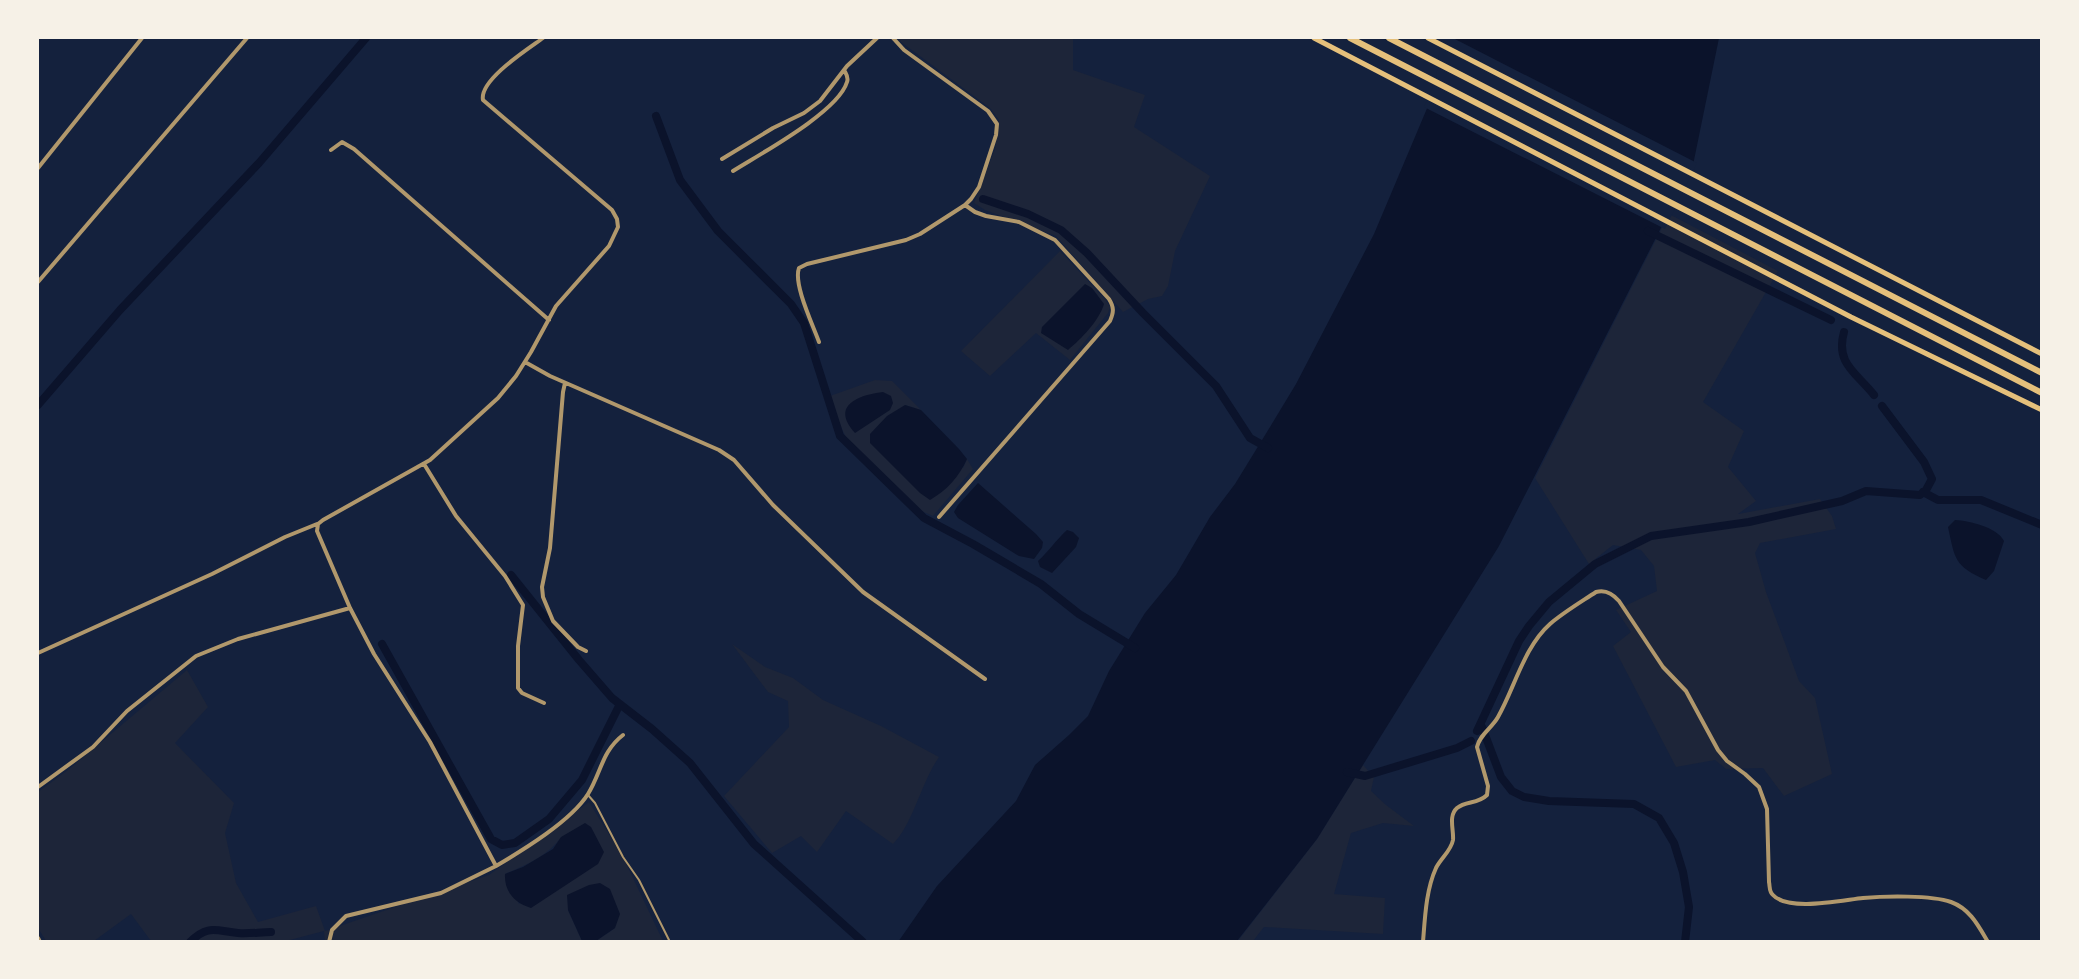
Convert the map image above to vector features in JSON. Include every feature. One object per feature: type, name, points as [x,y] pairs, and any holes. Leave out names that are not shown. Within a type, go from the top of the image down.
[{"type":"highway","points":[[1350,38],[2042,393]]},
{"type":"highway","points":[[1389,38],[2042,373]]},
{"type":"main road","points":[[1314,38],[1808,294],[2042,410]]},
{"type":"main road","points":[[1428,38],[2042,354]]},
{"type":"street","points":[[38,168],[142,38]]},
{"type":"street","points":[[38,282],[247,38]]},
{"type":"street","points":[[38,653],[212,574],[285,537],[318,524],[424,464],[438,454],[498,398],[525,362],[566,293],[609,246],[618,231],[618,223],[612,210],[483,100],[484,89],[493,77],[543,38]]},
{"type":"street","points":[[722,159],[773,128],[804,113],[820,101],[844,69],[877,38]]},
{"type":"street","points":[[819,342],[800,290],[797,273],[800,268],[807,264],[906,240],[920,234],[965,205],[975,194],[996,135],[995,119],[983,106],[904,50],[893,38]]},
{"type":"street","points":[[733,171],[813,121],[848,82],[844,69]]},
{"type":"street","points":[[331,150],[342,142],[348,144],[549,320]]},
{"type":"street","points":[[939,517],[1110,321],[1114,312],[1109,299],[1055,240],[1019,222],[986,216],[965,205]]},
{"type":"street","points":[[525,362],[566,383],[719,450],[734,460],[773,505],[863,592],[985,680]]},
{"type":"street","points":[[566,383],[563,392],[550,548],[542,587],[543,597],[553,621],[578,647],[585,651]]},
{"type":"street","points":[[424,464],[456,516],[504,576],[523,605],[518,646],[518,688],[522,693],[544,703]]},
{"type":"street","points":[[318,524],[317,536],[350,608],[374,654],[430,742],[496,866]]},
{"type":"street","points":[[1423,942],[1426,907],[1433,876],[1437,865],[1453,840],[1454,812],[1459,807],[1478,802],[1487,795],[1488,786],[1477,747],[1482,736],[1498,718],[1529,654],[1547,628],[1600,591],[1613,595],[1622,604],[1662,667],[1686,691],[1727,762],[1759,787],[1767,809],[1769,882],[1770,893],[1774,897],[1797,903],[1827,904],[1865,898],[1928,898],[1951,902],[1974,918],[1988,942]]},
{"type":"street","points":[[38,787],[84,754],[126,711],[196,656],[238,639],[350,608]]},
{"type":"street","points":[[329,942],[332,930],[346,916],[441,893],[496,866],[547,833],[588,795],[599,767],[614,742],[623,735]]},
{"type":"lane","points":[[588,795],[595,802],[623,857],[639,880],[670,942]]},
{"type":"shaded area","points":[[899,38],[1073,38],[1073,70],[1145,95],[1134,127],[1210,176],[1175,251],[1168,286],[1162,296],[1148,299],[1123,312],[1056,236],[985,210],[974,203],[995,149],[999,120],[990,108],[901,42]]},
{"type":"shaded area","points":[[1444,38],[1719,38],[1693,165],[1499,546],[1317,839],[1237,941],[898,942],[937,886],[1016,801],[1035,765],[1088,716],[1109,671],[1145,613],[1176,575],[1210,517],[1235,484],[1296,384],[1374,234],[1439,80]]},
{"type":"shaded area","points":[[1669,214],[1778,271],[1703,402],[1744,431],[1728,467],[1756,501],[1738,514],[1820,499],[1832,516],[1836,529],[1760,543],[1755,553],[1766,592],[1799,681],[1815,698],[1832,774],[1784,796],[1763,768],[1726,769],[1715,760],[1676,767],[1613,646],[1631,632],[1616,610],[1657,591],[1654,566],[1641,550],[1613,545],[1589,564],[1535,478]]},
{"type":"shaded area","points":[[1060,251],[1105,299],[1110,307],[1108,313],[1070,360],[1036,333],[990,376],[961,351]]},
{"type":"shaded area","points":[[1085,284],[1092,288],[1104,304],[1094,323],[1068,350],[1041,333],[1042,327]]},
{"type":"shaded area","points":[[875,380],[892,381],[921,410],[905,405],[963,468],[967,459],[973,469],[933,516],[919,510],[848,442],[836,416],[830,396]]},
{"type":"shaded area","points":[[883,392],[891,396],[893,403],[890,410],[855,433],[845,416],[846,409],[857,399]]},
{"type":"shaded area","points":[[905,405],[921,410],[967,459],[952,482],[930,500],[920,493],[870,443],[870,434],[887,416]]},
{"type":"shaded area","points":[[978,483],[1043,542],[1042,548],[1034,559],[1019,556],[958,518],[954,512],[958,505]]},
{"type":"shaded area","points":[[1955,520],[1989,528],[2004,541],[1994,571],[1986,580],[1962,566],[1958,560],[1952,547],[1948,527]]},
{"type":"shaded area","points":[[1067,530],[1079,538],[1076,547],[1052,573],[1040,567],[1038,561]]},
{"type":"shaded area","points":[[732,644],[765,667],[793,678],[823,700],[881,726],[939,757],[912,815],[893,844],[846,811],[817,852],[801,836],[772,853],[724,796],[789,727],[788,701],[768,692]]},
{"type":"shaded area","points":[[187,670],[208,707],[175,743],[234,803],[225,833],[236,883],[258,922],[316,906],[325,931],[489,875],[589,802],[623,857],[663,941],[596,941],[615,928],[568,910],[582,941],[325,942],[324,931],[286,941],[151,941],[131,914],[94,941],[46,941],[38,928],[38,792],[68,770]],"holes":[[[561,837],[519,904],[505,874],[543,855]]]},
{"type":"shaded area","points":[[1363,765],[1374,777],[1371,791],[1414,826],[1383,823],[1351,833],[1334,894],[1385,898],[1383,934],[1264,927],[1253,941],[1237,942],[1317,839]]},
{"type":"shaded area","points":[[585,823],[591,827],[604,852],[598,864],[531,908],[515,900],[506,886],[505,874],[523,867],[553,849],[561,837]]},
{"type":"shaded area","points":[[600,883],[610,889],[620,914],[615,928],[596,941],[582,941],[568,910],[567,895],[589,885]]},
{"type":"pier","points":[[1441,38],[1453,38],[1697,163],[1665,229],[1424,107],[1436,79]]},
{"type":"waterway","points":[[38,405],[120,310],[259,163],[366,38]]},
{"type":"waterway","points":[[656,116],[680,180],[718,231],[791,304],[804,323],[840,436],[924,518],[1041,584],[1079,614],[1135,648]]},
{"type":"waterway","points":[[983,199],[1028,214],[1061,230],[1087,253],[1216,386],[1250,438],[1268,448]]},
{"type":"waterway","points":[[1648,231],[1831,320]]},
{"type":"waterway","points":[[1844,332],[1842,352],[1845,360],[1874,395]]},
{"type":"waterway","points":[[1477,731],[1519,641],[1529,626],[1549,602],[1595,564],[1651,536],[1749,522],[1842,501],[1866,491],[1920,495],[1932,479],[1924,462],[1882,406]]},
{"type":"waterway","points":[[1923,492],[1938,500],[1981,500],[2042,525]]},
{"type":"waterway","points":[[511,575],[612,698],[690,763],[754,844],[863,942]]},
{"type":"waterway","points":[[382,644],[491,839],[502,845],[515,843],[549,819],[582,780],[620,704]]},
{"type":"waterway","points":[[1482,727],[1501,777],[1512,791],[1524,797],[1549,801],[1634,804],[1659,818],[1674,843],[1683,872],[1689,907],[1685,942]]},
{"type":"waterway","points":[[1347,772],[1365,776],[1457,748],[1471,741]]},
{"type":"waterway","points":[[190,942],[196,936],[212,930],[242,933],[271,932]]}]
